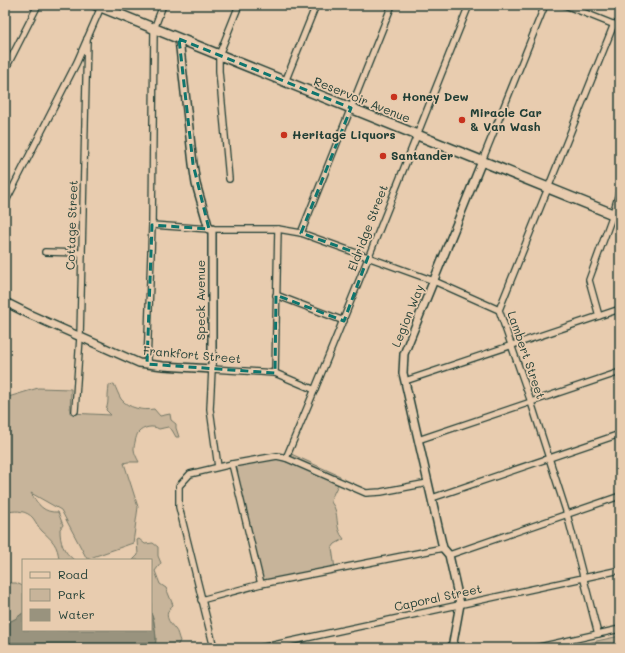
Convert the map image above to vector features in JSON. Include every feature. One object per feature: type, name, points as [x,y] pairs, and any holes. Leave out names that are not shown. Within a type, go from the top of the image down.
[{"type":"main road","name":"Reservoir Avenue","points":[[99,6],[616,216]]},
{"type":"street","points":[[5,70],[38,5]]},
{"type":"street","points":[[148,364],[152,225],[154,29],[163,5]]},
{"type":"street","points":[[229,179],[219,71],[219,55],[240,5]]},
{"type":"street","points":[[285,82],[316,5]]},
{"type":"street","points":[[301,233],[392,5]]},
{"type":"street","name":"Eldridge Street","points":[[286,458],[344,321],[416,135],[469,5]]},
{"type":"street","name":"Legion Way","points":[[452,648],[460,604],[449,555],[443,548],[418,440],[405,381],[403,364],[404,354],[545,5]]},
{"type":"street","points":[[565,5],[620,27]]},
{"type":"street","points":[[5,204],[87,39],[99,6]]},
{"type":"street","name":"Lambert Street","points":[[598,634],[566,514],[531,402],[499,310],[614,24]]},
{"type":"street","name":"Cottage Street","points":[[75,411],[80,337],[87,39]]},
{"type":"street","name":"Speck Avenue","points":[[179,39],[196,184],[211,229],[212,368],[210,409],[218,467]]},
{"type":"street","points":[[599,316],[589,280],[616,216],[620,189]]},
{"type":"street","points":[[152,225],[211,229],[278,229],[301,233],[434,281],[499,310]]},
{"type":"street","points":[[274,373],[278,229]]},
{"type":"street","points":[[45,252],[82,253]]},
{"type":"street","points":[[276,296],[344,321]]},
{"type":"street","name":"Frankfort Street","points":[[5,302],[139,363],[274,373],[315,390]]},
{"type":"street","points":[[405,381],[620,309]]},
{"type":"street","points":[[418,440],[620,372]]},
{"type":"street","points":[[432,498],[620,434]]},
{"type":"street","points":[[214,648],[178,507],[179,486],[190,474],[276,456],[286,458],[366,493],[382,492],[428,483]]},
{"type":"street","points":[[232,464],[261,584]]},
{"type":"street","points":[[449,555],[620,496]]},
{"type":"street","points":[[201,600],[261,584],[443,548]]},
{"type":"street","name":"Caporal Street","points":[[260,648],[620,570]]},
{"type":"street","points":[[535,648],[620,629]]},
{"type":"highlighted area","points":[[179,39],[351,108],[301,233],[368,257],[344,321],[276,295],[275,373],[147,364],[152,225],[209,229],[193,164]]},
{"type":"green space","points":[[114,384],[121,399],[132,407],[145,410],[154,409],[160,416],[170,414],[171,420],[176,424],[179,437],[176,437],[172,430],[168,427],[159,429],[151,427],[145,428],[137,434],[135,441],[134,451],[139,462],[124,463],[138,507],[133,543],[87,559],[61,510],[31,493],[36,501],[45,510],[58,512],[63,525],[60,529],[62,543],[67,553],[73,559],[59,559],[54,543],[33,518],[22,512],[9,512],[5,502],[5,398],[38,388],[71,389],[70,413],[111,415],[106,410],[109,385]]},
{"type":"green space","points":[[289,453],[340,476],[339,483],[331,502],[336,511],[339,530],[344,539],[335,544],[332,548],[335,569],[263,584],[234,466],[274,454]]},
{"type":"green space","points":[[139,539],[145,544],[153,543],[158,547],[158,556],[161,563],[155,571],[160,584],[166,588],[173,605],[167,614],[170,623],[177,632],[180,641],[177,648],[155,648],[156,638],[152,616],[152,559],[134,559],[138,555],[137,540]]},
{"type":"green space","points":[[5,583],[16,583],[22,586],[22,614],[5,624]]},
{"type":"green space","points":[[620,636],[620,648],[564,648]]},
{"type":"water","points":[[22,614],[22,631],[152,631],[152,616],[156,639],[155,648],[5,648],[5,624]]},
{"type":"place","name":"Honey Dew","points":[[394,97]]},
{"type":"place","name":"Miracle Car & Van Wash","points":[[462,120]]},
{"type":"place","name":"Heritage Liquors","points":[[284,135]]},
{"type":"place","name":"Santander","points":[[383,156]]}]
